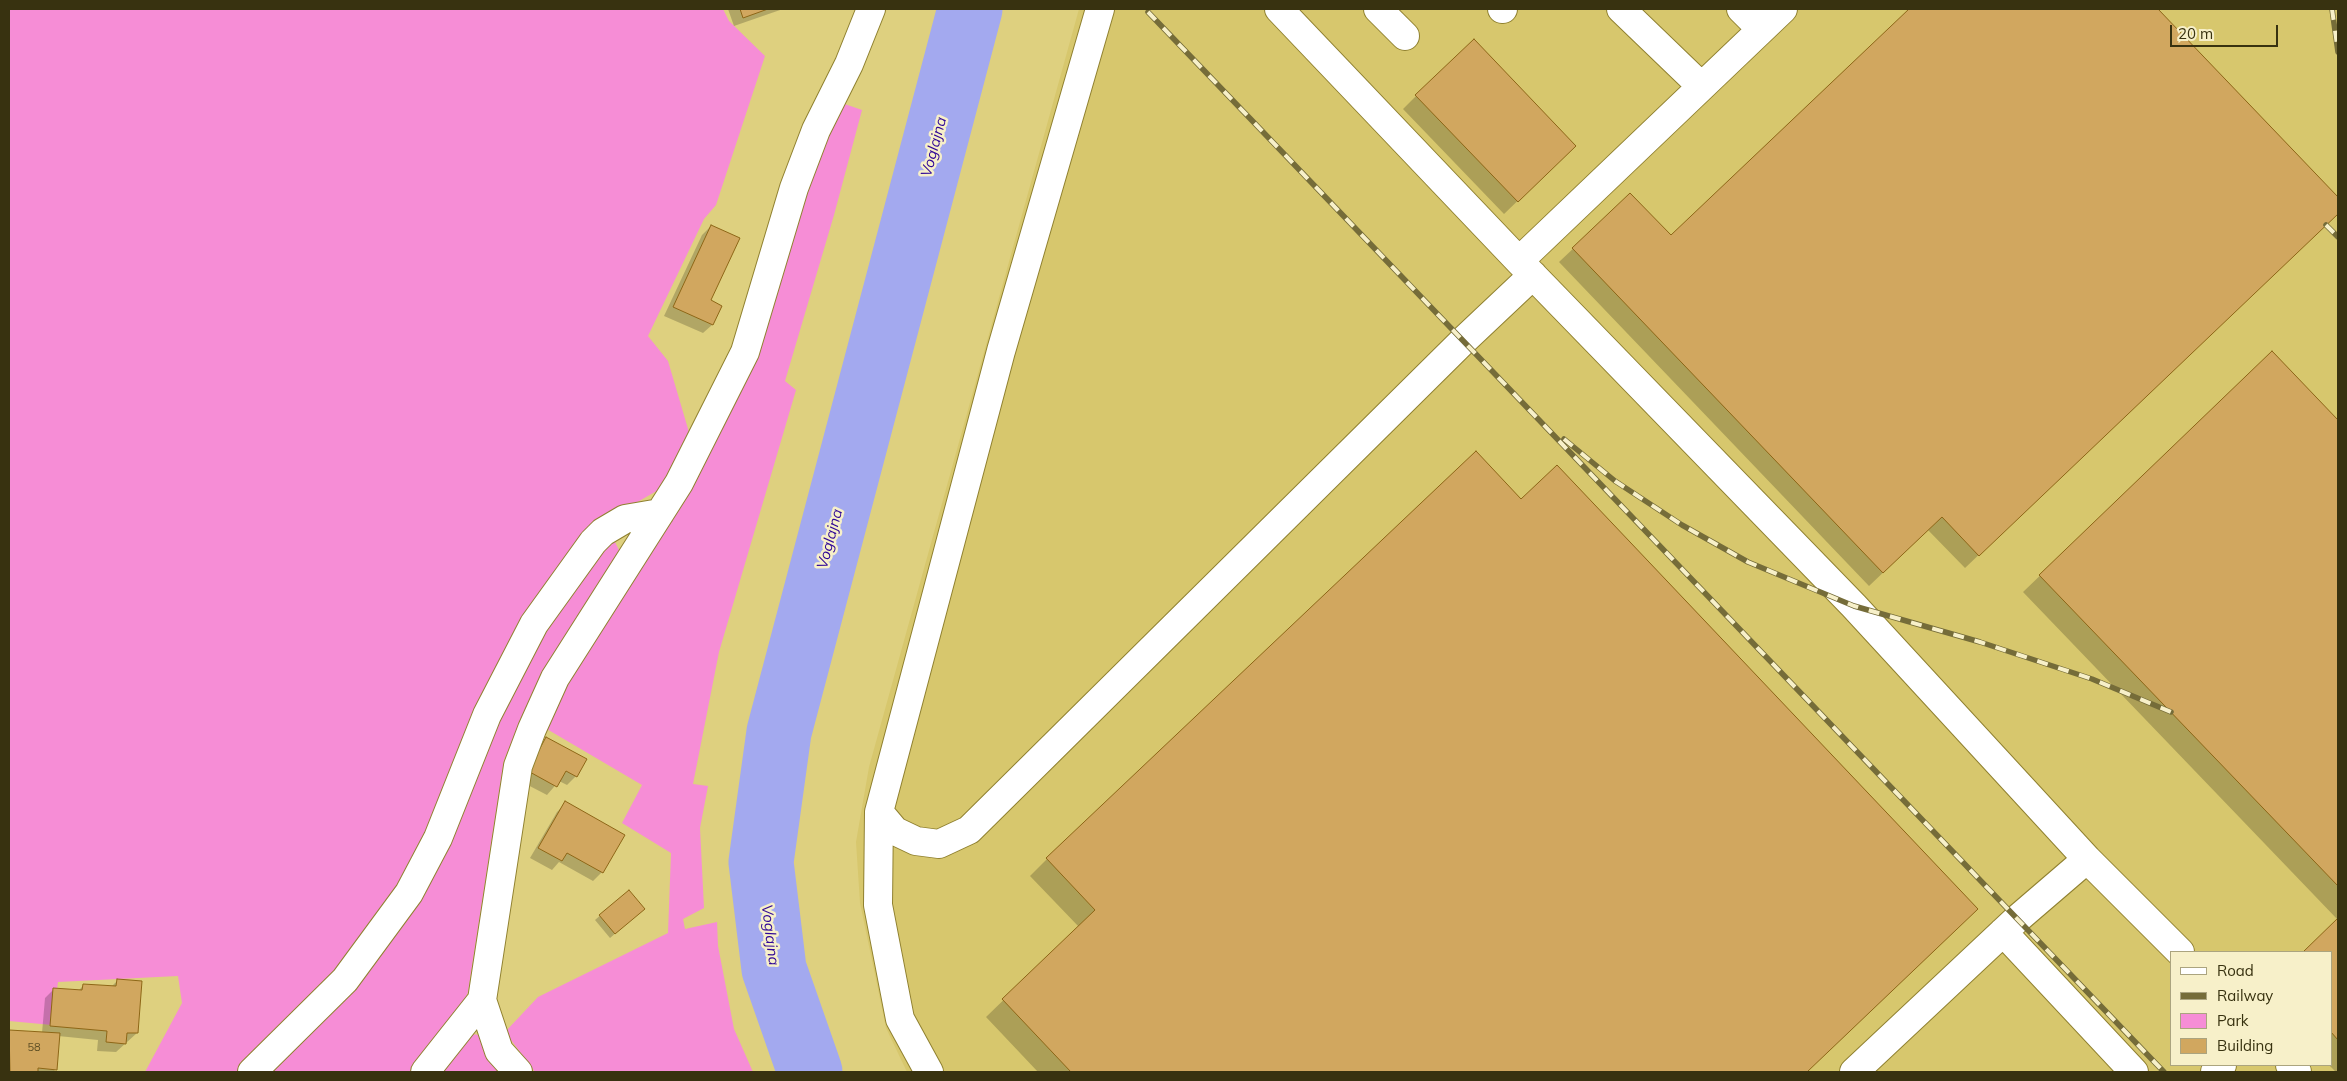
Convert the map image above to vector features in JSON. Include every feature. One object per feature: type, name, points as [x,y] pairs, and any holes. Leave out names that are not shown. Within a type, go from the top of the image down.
[{"type":"street","points":[[518,1072],[499,1051],[482,1000],[518,766],[555,678],[680,483],[745,352],[794,188],[816,130],[849,64],[871,9]]},
{"type":"street","points":[[928,1072],[900,1018],[878,905],[879,812],[1001,351],[1100,9]]},
{"type":"street","points":[[1279,9],[1526,268],[1854,606],[2087,859],[2179,951]]},
{"type":"street","points":[[1378,9],[1404,36]]},
{"type":"street","points":[[1621,9],[1700,86]]},
{"type":"street","points":[[1741,9],[1761,29]]},
{"type":"street","points":[[879,812],[895,831],[916,841],[939,844],[969,830],[1463,341],[1526,268],[1700,86],[1783,9]]},
{"type":"street","points":[[252,1072],[345,980],[409,893],[438,838],[486,715],[534,624],[593,542],[603,532],[625,519],[660,513]]},
{"type":"street","points":[[1854,1072],[2003,932],[2087,859]]},
{"type":"street","points":[[2003,932],[2134,1072]]},
{"type":"street","points":[[425,1072],[482,1000]]},
{"type":"shaded area","points":[[1079,9],[2338,9],[2338,1072],[907,1072],[886,1028],[860,903],[856,842],[869,767]]},
{"type":"green space","points":[[9,9],[723,9],[729,21],[765,56],[716,205],[704,219],[648,336],[668,361],[691,439],[667,485],[601,523],[403,891],[319,997],[242,1072],[145,1072],[182,1003],[178,976],[58,982],[52,1025],[9,1021]]},
{"type":"green space","points":[[836,101],[862,110],[834,215],[785,381],[796,390],[719,652],[693,784],[708,786],[700,828],[704,908],[683,919],[685,929],[717,922],[718,946],[734,1029],[753,1072],[535,1072],[505,1032],[538,997],[668,933],[671,853],[622,823],[642,785],[540,725],[687,485]]},
{"type":"green space","points":[[608,539],[615,542],[620,552],[521,720],[504,760],[468,992],[460,1014],[416,1072],[265,1072],[355,983],[539,628]]},
{"type":"green space","points":[[472,1034],[485,1036],[504,1072],[437,1072]]},
{"type":"building","points":[[740,9],[768,9],[743,18]]},
{"type":"building","points":[[1909,9],[2158,9],[2338,197],[2338,214],[1979,556],[1942,517],[1883,573],[1572,248],[1630,193],[1671,235]]},
{"type":"building","points":[[1474,39],[1576,146],[1518,202],[1415,95]]},
{"type":"building","points":[[711,225],[740,238],[711,300],[722,306],[713,325],[673,307]]},
{"type":"building","points":[[2272,351],[2338,420],[2338,886],[2039,575]]},
{"type":"building","points":[[1476,451],[1521,499],[1557,465],[1978,909],[1807,1072],[1071,1072],[1002,999],[1095,910],[1046,858]]},
{"type":"building","points":[[546,737],[587,759],[577,777],[566,771],[557,787],[528,771]]},
{"type":"building","points":[[565,801],[625,835],[603,873],[567,853],[562,861],[538,848]]},
{"type":"building","points":[[629,890],[645,909],[615,934],[599,915]]},
{"type":"building","points":[[2338,918],[2338,1040],[2332,1033],[2332,951],[2304,951]]},
{"type":"building","points":[[117,979],[142,981],[138,1033],[127,1033],[126,1044],[106,1042],[107,1031],[50,1026],[53,988],[82,990],[83,984],[116,986]]},
{"type":"building","points":[[9,1030],[60,1033],[57,1070],[38,1068],[38,1072],[10,1072]]},
{"type":"waterway","name":"Voglajna","points":[[810,1072],[774,969],[761,862],[779,732],[970,9]]},
{"type":"railway","points":[[2332,9],[2338,52]]},
{"type":"railway","points":[[1148,12],[2164,1072]]},
{"type":"railway","points":[[2326,225],[2338,237]]},
{"type":"railway","points":[[1564,439],[1615,481],[1682,525],[1748,562],[1854,606],[1980,642],[2092,679],[2171,712]]}]
